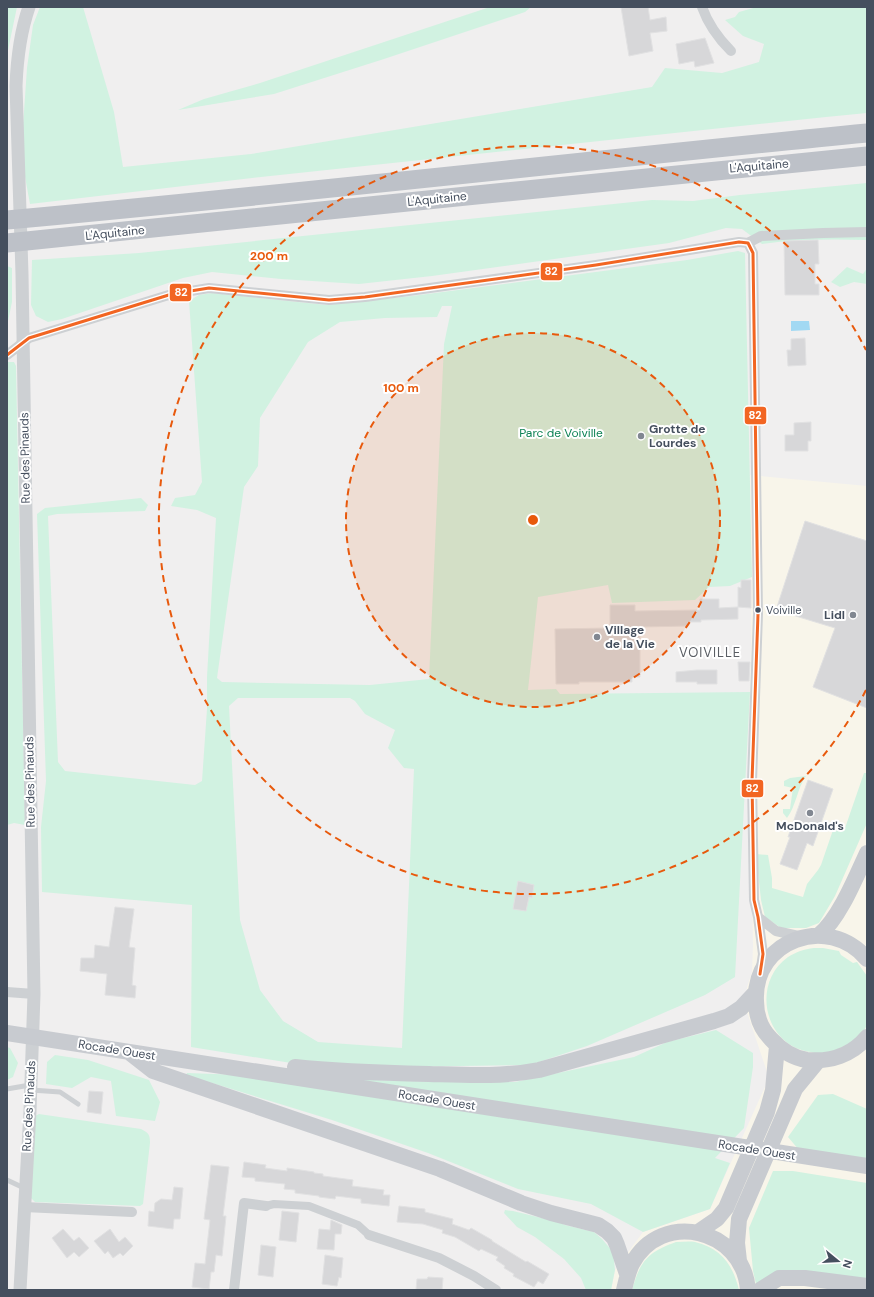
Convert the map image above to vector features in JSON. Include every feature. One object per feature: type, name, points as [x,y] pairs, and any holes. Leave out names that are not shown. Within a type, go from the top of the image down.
[{"type":"highway","name":"L'Aquitaine","points":[[7,220],[276,194],[671,152],[867,133]]},
{"type":"highway","name":"L'Aquitaine","points":[[7,243],[666,175],[867,156]]},
{"type":"main road","points":[[819,935],[826,929],[837,912],[867,853]]},
{"type":"main road","points":[[867,959],[861,951],[848,942],[834,937],[819,935],[803,937],[789,942],[777,950],[767,961],[760,974],[755,993],[756,1008],[760,1022],[767,1035],[777,1046],[789,1054],[803,1059],[818,1061],[836,1058],[852,1051],[867,1040]]},
{"type":"main road","points":[[206,1064],[264,1064],[330,1071],[383,1073],[495,1076],[518,1074],[539,1070],[729,1016],[741,1008],[755,993]]},
{"type":"main road","name":"Rocade Ouest","points":[[10,1033],[867,1166]]},
{"type":"main road","points":[[698,1232],[717,1219],[726,1208],[767,1112],[773,1090],[777,1046]]},
{"type":"main road","points":[[129,1052],[153,1071],[362,1141],[440,1169],[521,1203],[551,1213],[598,1225],[608,1231],[614,1238],[627,1274]]},
{"type":"main road","points":[[739,1261],[737,1243],[739,1219],[795,1089],[818,1061]]},
{"type":"main road","points":[[624,1290],[627,1274],[632,1262],[640,1252],[660,1237],[672,1233],[685,1232],[698,1232],[717,1240],[733,1253],[739,1261],[747,1279],[748,1290]]},
{"type":"main road","points":[[760,1290],[779,1278],[805,1278],[867,1286]]},
{"type":"street","name":"Rue des Pinauds","points":[[20,1290],[31,1087],[34,994],[20,188],[12,86],[20,38],[29,7]]},
{"type":"street","points":[[702,7],[711,27],[719,39],[731,51]]},
{"type":"street","points":[[7,355],[30,338],[172,294],[209,288],[329,300],[365,297],[743,243],[761,236],[867,232]]},
{"type":"street","points":[[743,243],[753,253],[758,614],[752,781],[754,900],[763,954],[760,974]]},
{"type":"street","points":[[758,917],[776,931],[803,937]]},
{"type":"street","points":[[7,992],[34,994]]},
{"type":"street","points":[[234,1290],[244,1203],[266,1206],[274,1204],[309,1206],[358,1225],[369,1235],[439,1258],[480,1279],[496,1290]]},
{"type":"street","points":[[24,1207],[132,1212]]},
{"type":"lane","points":[[7,1088],[31,1087],[60,1092],[78,1104]]},
{"type":"lane","points":[[7,1180],[25,1188]]},
{"type":"shaded area","points":[[750,475],[867,486],[867,1290],[611,1290],[615,1270],[643,1232],[710,1209],[769,1078],[745,1006],[747,987],[752,972],[753,945],[749,723],[751,644]]},
{"type":"green space","points":[[7,7],[17,7],[7,55]]},
{"type":"green space","points":[[40,7],[83,7],[114,112],[123,167],[251,154],[652,87],[665,68],[722,73],[759,62],[764,44],[743,36],[725,20],[735,17],[739,12],[757,7],[867,7],[867,113],[252,178],[30,204],[21,155],[27,68],[33,25]]},
{"type":"green space","points":[[490,7],[531,7],[525,12],[274,94],[178,110],[204,99],[260,83]]},
{"type":"green space","points":[[867,183],[867,240],[814,240],[762,244],[742,229],[726,228],[669,243],[432,276],[359,284],[281,279],[212,272],[183,278],[62,319],[48,322],[36,316],[31,305],[32,260],[139,253],[652,200],[693,201]]},
{"type":"green space","name":"Parc de Voiville","points":[[738,251],[745,253],[752,577],[730,586],[709,587],[695,600],[612,603],[608,585],[538,597],[528,690],[556,689],[560,694],[750,692],[735,977],[705,995],[587,1046],[530,1065],[322,1068],[191,1047],[192,905],[42,892],[41,827],[46,781],[37,514],[45,508],[141,498],[148,505],[145,511],[57,514],[48,516],[58,762],[65,771],[195,785],[202,781],[216,518],[197,510],[171,506],[175,498],[195,495],[202,482],[189,301],[199,295],[212,293],[327,305],[412,296],[687,260]],"holes":[[[442,306],[452,306],[444,344],[429,679],[370,685],[222,682],[217,678],[244,487],[258,466],[260,418],[308,342],[340,322],[385,318],[437,317]],[[238,698],[350,698],[355,701],[365,714],[395,730],[388,748],[404,768],[414,769],[402,1048],[318,1042],[283,1021],[260,990],[240,920],[229,706]]]},
{"type":"green space","points":[[7,266],[12,268],[12,302],[7,326]]},
{"type":"green space","points":[[847,267],[863,274],[867,268],[867,284],[854,282],[840,287],[831,282]]},
{"type":"green space","points":[[7,362],[14,362],[16,366],[25,825],[14,823],[7,825]]},
{"type":"green space","points":[[864,773],[867,773],[867,823],[835,896],[819,923],[806,928],[781,928],[765,917],[761,900],[756,854],[768,855],[772,878],[772,888],[803,897],[807,884],[821,865],[833,830],[844,831]]},
{"type":"green space","points":[[806,776],[800,786],[787,818],[783,813],[783,809],[790,809],[793,788],[784,786],[784,781],[790,778]]},
{"type":"green space","points":[[814,948],[839,951],[841,955],[853,963],[857,962],[867,976],[867,1025],[865,1030],[852,1042],[828,1054],[795,1048],[783,1039],[773,1027],[768,1013],[766,998],[769,983],[776,969],[791,955],[803,950]]},
{"type":"green space","points":[[716,1030],[753,1053],[753,1067],[744,1128],[715,1158],[730,1163],[710,1209],[643,1232],[591,1204],[518,1189],[428,1153],[332,1120],[186,1075],[187,1073],[400,1081],[515,1082],[634,1057],[667,1042]]},
{"type":"green space","points":[[7,1047],[10,1048],[18,1063],[13,1077],[7,1080]]},
{"type":"green space","points":[[55,1055],[88,1060],[149,1080],[160,1102],[155,1121],[116,1116],[111,1081],[91,1077],[72,1088],[46,1084],[47,1062]]},
{"type":"green space","points":[[833,1094],[867,1109],[867,1159],[799,1150],[788,1137],[818,1095]]},
{"type":"green space","points":[[39,1114],[141,1129],[147,1133],[150,1143],[143,1204],[140,1206],[35,1202],[31,1198],[35,1116]]},
{"type":"green space","points":[[773,1171],[793,1171],[867,1183],[867,1281],[756,1284],[753,1271],[749,1228]]},
{"type":"green space","points":[[505,1210],[594,1232],[613,1252],[615,1270],[611,1290],[586,1290],[581,1278],[564,1259],[535,1237],[517,1227],[504,1213]]},
{"type":"green space","points":[[676,1242],[695,1242],[719,1253],[729,1265],[739,1290],[632,1290],[638,1272],[646,1259],[658,1250]]},
{"type":"water","points":[[791,321],[809,321],[810,330],[791,331]]},
{"type":"building","points":[[621,7],[648,7],[650,20],[666,17],[667,31],[650,33],[653,51],[629,56]]},
{"type":"building","points":[[705,38],[714,63],[695,67],[694,61],[679,64],[676,44]]},
{"type":"building","points":[[818,240],[819,264],[815,264],[815,284],[819,284],[819,295],[785,295],[784,241]]},
{"type":"building","points":[[805,338],[806,365],[788,366],[787,350],[791,350],[791,339]]},
{"type":"building","points":[[811,422],[811,441],[808,441],[808,451],[785,451],[785,435],[794,435],[794,423]]},
{"type":"building","points":[[805,521],[867,541],[867,708],[813,687],[835,628],[776,610]]},
{"type":"building","points":[[741,580],[751,580],[751,608],[738,607],[738,587],[741,588]]},
{"type":"building","name":"Village de la Vie","points":[[700,599],[719,599],[719,608],[738,607],[738,619],[701,620],[701,622],[688,622],[688,626],[640,627],[640,677],[632,677],[632,682],[579,682],[579,684],[556,684],[555,629],[610,628],[610,605],[635,605],[635,611],[700,610]]},
{"type":"building","points":[[738,662],[750,662],[749,681],[739,681]]},
{"type":"building","points":[[717,670],[717,684],[676,682],[676,672]]},
{"type":"building","name":"McDonald's","points":[[808,780],[833,789],[813,846],[807,843],[797,870],[780,864]]},
{"type":"building","points":[[518,881],[534,885],[532,898],[529,897],[526,911],[513,909]]},
{"type":"building","points":[[115,907],[134,909],[129,947],[135,948],[132,985],[136,986],[135,998],[105,995],[107,974],[80,971],[81,958],[94,958],[95,945],[109,947]]},
{"type":"building","points":[[89,1091],[103,1092],[101,1114],[87,1112]]},
{"type":"building","points":[[244,1162],[266,1165],[265,1168],[287,1171],[287,1168],[323,1174],[323,1176],[353,1180],[352,1186],[384,1190],[383,1195],[390,1195],[389,1206],[361,1203],[361,1199],[336,1196],[335,1199],[295,1193],[295,1190],[284,1189],[285,1184],[255,1181],[255,1178],[242,1177]]},
{"type":"building","points":[[211,1165],[229,1167],[223,1216],[226,1216],[222,1256],[216,1255],[214,1272],[211,1272],[209,1289],[192,1287],[195,1263],[205,1264],[210,1220],[204,1219]]},
{"type":"building","points":[[174,1187],[183,1188],[180,1219],[174,1219],[173,1229],[148,1226],[149,1211],[154,1212],[155,1203],[161,1199],[172,1200]]},
{"type":"building","points":[[399,1206],[425,1209],[425,1212],[453,1219],[452,1224],[469,1230],[471,1228],[526,1262],[527,1261],[549,1274],[543,1284],[538,1281],[534,1287],[513,1276],[514,1274],[504,1268],[505,1266],[496,1260],[498,1257],[481,1249],[479,1251],[455,1237],[442,1233],[443,1230],[423,1224],[397,1222]]},
{"type":"building","points":[[282,1211],[299,1213],[296,1242],[279,1240]]},
{"type":"building","points":[[331,1220],[342,1225],[341,1234],[335,1234],[334,1250],[317,1249],[319,1229],[330,1230]]},
{"type":"building","points":[[63,1229],[74,1241],[79,1237],[89,1248],[79,1257],[74,1252],[67,1258],[52,1238]]},
{"type":"building","points":[[110,1229],[119,1242],[125,1237],[133,1246],[123,1256],[120,1253],[113,1258],[108,1251],[105,1254],[94,1241]]},
{"type":"building","points":[[261,1245],[276,1247],[273,1277],[258,1275]]},
{"type":"building","points":[[325,1255],[343,1258],[341,1278],[339,1277],[337,1286],[322,1284]]},
{"type":"building","points":[[428,1277],[443,1278],[442,1290],[416,1290],[417,1279],[427,1279]]},
{"type":"transit line","name":"82","points":[[7,355],[29,338],[172,294],[209,288],[329,300],[365,297],[596,265],[739,242],[748,243],[753,253],[758,614],[752,781],[754,900],[763,954],[760,974]]},
{"type":"place","name":"Grotte de Lourdes","points":[[641,436]]},
{"type":"place","name":"Voiville","points":[[758,610]]},
{"type":"place","name":"Lidl","points":[[853,615]]},
{"type":"place","name":"Village de la Vie","points":[[597,637]]},
{"type":"place","name":"McDonald's","points":[[810,813]]},
{"type":"district","name":"VOIVILLE","points":[[710,652]]}]
